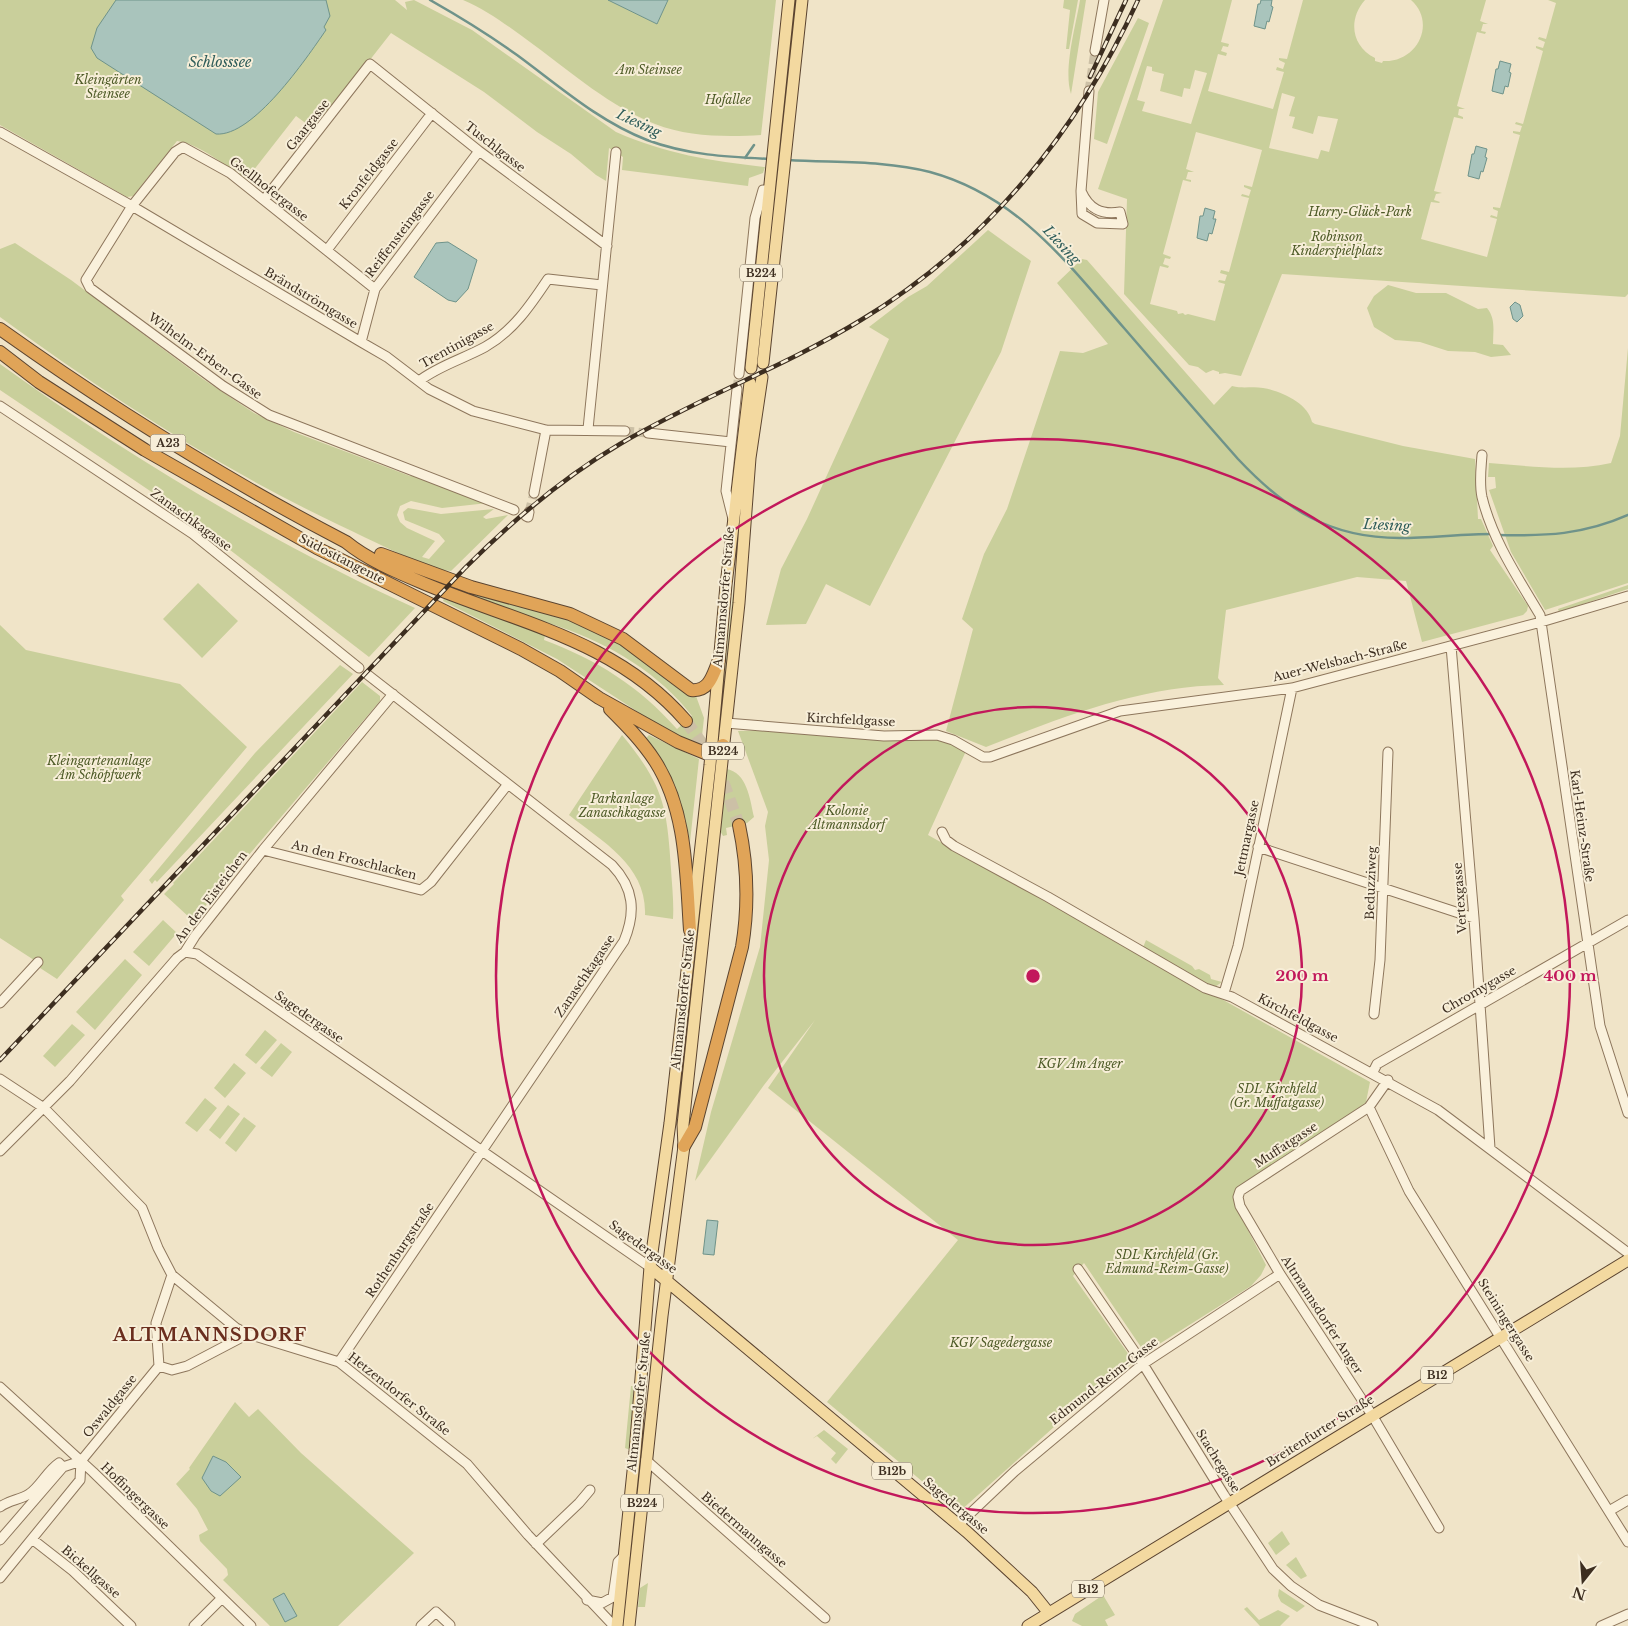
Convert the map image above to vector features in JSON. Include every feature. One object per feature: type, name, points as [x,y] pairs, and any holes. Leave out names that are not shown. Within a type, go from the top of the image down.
[{"type":"highway","name":"Südosttangente","points":[[0,329],[70,379],[174,446],[263,499],[346,542],[356,551],[412,578],[570,639],[602,654],[644,680],[686,721]]},
{"type":"highway","name":"Südosttangente","points":[[0,352],[39,382],[137,445],[234,502],[318,548],[521,649],[599,698],[694,750],[711,752]]},
{"type":"highway","points":[[346,542],[359,544],[440,577],[557,610],[587,621],[640,650],[691,690],[702,689],[708,685],[719,660]]},
{"type":"highway","points":[[599,698],[646,749],[659,768],[673,799],[684,846],[690,930]]},
{"type":"highway","points":[[711,752],[723,745]]},
{"type":"highway","points":[[684,1146],[694,1127],[742,947],[746,921],[747,873],[739,825]]},
{"type":"main road","name":"B224","points":[[763,363],[789,0]]},
{"type":"main road","name":"B224","points":[[779,141],[802,0]]},
{"type":"main road","name":"B224","points":[[751,368],[766,190],[777,178]]},
{"type":"main road","name":"Altmannsdorfer Straße","points":[[629,1626],[646,1460],[684,1146],[683,1125],[726,723],[750,467],[762,377]]},
{"type":"main road","name":"Altmannsdorfer Straße","points":[[615,1626],[625,1554],[650,1267],[670,1123],[750,382]]},
{"type":"main road","name":"Breitenfurter Straße","points":[[1028,1626],[1048,1612],[1065,1604],[1628,1260]]},
{"type":"main road","name":"Sagedergasse","points":[[650,1267],[958,1525],[1010,1571],[1048,1612]]},
{"type":"street","points":[[1095,51],[1104,0]]},
{"type":"street","name":"Tuschlgasse","points":[[370,64],[480,151],[607,246]]},
{"type":"street","name":"Gaargasse","points":[[264,200],[370,64]]},
{"type":"street","points":[[1082,191],[1089,205],[1097,211],[1107,213],[1120,212],[1123,224],[1107,225],[1088,219],[1082,214],[1082,191],[1089,91]]},
{"type":"street","name":"Kronfeldgasse","points":[[327,250],[432,113]]},
{"type":"street","name":"Brändströmgasse","points":[[0,132],[132,206],[387,357],[443,397],[472,411],[546,430],[575,432],[588,429],[626,431]]},
{"type":"street","name":"Gsellhofergasse","points":[[132,206],[175,152],[183,147],[230,173],[374,289]]},
{"type":"street","name":"Reiffensteingasse","points":[[361,342],[374,289],[480,151]]},
{"type":"street","points":[[588,429],[616,152]]},
{"type":"street","points":[[738,374],[755,218],[766,190]]},
{"type":"street","name":"Wilhelm-Erben-Gasse","points":[[132,206],[87,278],[86,283],[90,288],[230,391],[269,415],[514,510]]},
{"type":"street","name":"Trentinigasse","points":[[419,381],[431,372],[499,338],[525,313],[548,279],[602,285]]},
{"type":"street","name":"Altmannsdorfer Straße","points":[[734,524],[726,491],[737,388]]},
{"type":"street","name":"Zanaschkagasse","points":[[0,406],[193,534],[359,668]]},
{"type":"street","points":[[534,493],[546,430]]},
{"type":"street","points":[[648,432],[731,442]]},
{"type":"street","name":"Karl-Heinz-Straße","points":[[1482,455],[1481,487],[1490,520],[1502,549],[1540,615],[1600,1026],[1628,1113]]},
{"type":"street","name":"Auer-Welsbach-Straße","points":[[972,750],[983,757],[990,756],[1120,711],[1292,688],[1541,622],[1628,596]]},
{"type":"street","name":"Vertexgasse","points":[[1452,646],[1490,1148]]},
{"type":"street","name":"Zanaschkagasse","points":[[368,675],[612,865],[627,886],[633,911],[631,924],[624,941],[483,1152]]},
{"type":"street","name":"Jettmargasse","points":[[1224,993],[1238,946],[1292,688]]},
{"type":"street","name":"An den Eisteichen","points":[[0,1151],[70,1081],[177,958],[185,952],[195,936],[263,850],[393,694]]},
{"type":"street","name":"Kirchfeldgasse","points":[[726,723],[884,736],[937,735],[972,750]]},
{"type":"street","name":"Beduzziweg","points":[[1374,1014],[1383,889],[1388,752]]},
{"type":"street","name":"An den Froschlacken","points":[[263,850],[421,890],[426,887],[508,784]]},
{"type":"street","name":"Kirchfeldgasse","points":[[942,832],[946,840],[954,846],[1048,897],[1198,984],[1224,993],[1388,1080],[1438,1110],[1628,1253]]},
{"type":"street","points":[[1258,847],[1474,918]]},
{"type":"street","name":"Chromygasse","points":[[1373,1072],[1377,1064],[1628,920]]},
{"type":"street","name":"Sagedergasse","points":[[185,952],[197,954],[650,1267]]},
{"type":"street","points":[[0,1003],[38,962]]},
{"type":"street","name":"Hetzendorfer Straße","points":[[0,1079],[44,1108],[142,1208],[158,1248],[172,1275],[236,1328],[248,1334],[338,1362],[467,1464],[587,1600],[615,1626]]},
{"type":"street","name":"Muffatgasse","points":[[1240,1191],[1369,1107],[1388,1080]]},
{"type":"street","name":"Steiningergasse","points":[[1369,1107],[1409,1191],[1502,1336],[1628,1542]]},
{"type":"street","name":"Rothenburgstraße","points":[[338,1362],[483,1152]]},
{"type":"street","name":"Altmannsdorfer Anger","points":[[1240,1191],[1238,1197],[1240,1206],[1280,1274],[1372,1415],[1439,1528]]},
{"type":"street","name":"Stachegasse","points":[[1078,1269],[1143,1364],[1229,1503],[1273,1569],[1290,1586],[1319,1605],[1373,1626]]},
{"type":"street","name":"Edmund-Reim-Gasse","points":[[958,1525],[1044,1446],[1143,1364],[1280,1274]]},
{"type":"street","points":[[172,1275],[156,1323],[159,1366],[172,1370],[187,1366],[248,1334]]},
{"type":"street","name":"Oswaldgasse","points":[[0,1578],[80,1480],[81,1461],[159,1366]]},
{"type":"street","name":"Hoffingergasse","points":[[0,1387],[81,1461],[251,1626]]},
{"type":"street","name":"Biedermanngasse","points":[[646,1460],[825,1618]]},
{"type":"street","points":[[0,1540],[63,1467],[81,1461]]},
{"type":"street","points":[[0,1507],[7,1502],[29,1494],[50,1469],[59,1463],[63,1467]]},
{"type":"street","points":[[536,1544],[580,1504],[590,1490]]},
{"type":"street","points":[[1609,1511],[1628,1500]]},
{"type":"street","name":"Bickellgasse","points":[[32,1540],[73,1570],[131,1626]]},
{"type":"street","name":"Altmannsdorfer Straße","points":[[587,1600],[602,1603],[613,1597],[618,1562],[625,1554]]},
{"type":"street","points":[[194,1626],[222,1598]]},
{"type":"street","points":[[421,1626],[436,1612],[450,1625]]},
{"type":"street","points":[[1601,1626],[1628,1614]]},
{"type":"green space","name":"Kleingärten Steinsee","points":[[0,0],[395,0],[407,10],[405,2],[414,0],[472,30],[616,132],[653,146],[689,156],[765,167],[763,173],[749,178],[748,186],[622,170],[623,157],[609,148],[606,181],[484,92],[391,33],[315,130],[296,116],[246,180],[204,151],[177,141],[133,196],[127,197],[0,125]]},
{"type":"green space","name":"Am Steinsee","points":[[463,0],[608,0],[657,24],[668,0],[776,0],[761,135],[721,136],[694,134],[655,124],[639,117],[592,89],[482,9]]},
{"type":"green space","points":[[1064,0],[1078,0],[1069,49],[1066,49],[1070,10],[1063,8]]},
{"type":"green space","points":[[1080,0],[1086,0],[1071,94],[1068,73],[1069,60]]},
{"type":"green space","name":"Harry-Glück-Park","points":[[1163,0],[1232,0],[1221,42],[1229,44],[1228,47],[1223,46],[1221,51],[1227,53],[1226,56],[1218,54],[1208,91],[1273,109],[1284,72],[1276,70],[1277,67],[1283,69],[1285,63],[1279,60],[1279,58],[1287,59],[1303,0],[1365,0],[1356,15],[1355,32],[1361,47],[1375,58],[1375,61],[1382,63],[1383,61],[1395,60],[1405,56],[1414,49],[1420,40],[1423,30],[1422,20],[1419,9],[1411,0],[1486,0],[1480,21],[1488,24],[1483,24],[1481,31],[1486,32],[1485,34],[1477,32],[1457,106],[1465,109],[1459,109],[1458,115],[1463,117],[1463,119],[1454,117],[1434,191],[1442,193],[1436,194],[1434,200],[1440,202],[1431,202],[1421,239],[1487,257],[1497,219],[1490,217],[1491,215],[1497,217],[1498,211],[1493,209],[1493,207],[1500,208],[1520,135],[1513,133],[1513,131],[1520,132],[1522,126],[1515,124],[1516,122],[1523,124],[1543,51],[1536,48],[1536,46],[1543,48],[1545,42],[1538,39],[1539,37],[1546,39],[1556,3],[1548,0],[1628,0],[1628,294],[1625,297],[1282,274],[1241,376],[1225,373],[1219,374],[1219,372],[1213,370],[1206,373],[1198,367],[1189,365],[1124,294],[1127,199],[1098,189]],"holes":[[[1147,66],[1152,67],[1152,71],[1164,74],[1160,91],[1182,97],[1184,88],[1190,89],[1195,70],[1207,73],[1191,124],[1142,111],[1145,102],[1137,100]],[[1282,93],[1295,97],[1289,116],[1295,117],[1292,128],[1313,134],[1318,116],[1338,119],[1329,152],[1321,150],[1318,159],[1269,148]],[[1196,132],[1262,150],[1252,187],[1244,185],[1244,187],[1251,190],[1249,196],[1242,194],[1241,196],[1249,198],[1229,272],[1221,270],[1220,273],[1227,275],[1225,281],[1219,280],[1218,282],[1225,284],[1215,321],[1183,313],[1178,314],[1177,311],[1150,304],[1160,266],[1168,268],[1169,266],[1163,264],[1165,258],[1170,259],[1171,257],[1163,254],[1183,180],[1191,182],[1191,180],[1186,179],[1188,172],[1194,172],[1186,169]]]},
{"type":"green space","points":[[1138,18],[1149,23],[1107,144],[1094,139],[1098,92]]},
{"type":"green space","points":[[762,207],[747,367],[741,369],[758,217]]},
{"type":"green space","points":[[988,230],[1031,261],[1001,352],[870,606],[826,584],[806,624],[766,625],[781,569],[807,519],[889,339],[869,327],[908,297],[927,286]]},
{"type":"green space","points":[[15,243],[71,280],[203,379],[254,413],[294,432],[488,503],[442,508],[411,501],[400,506],[397,515],[400,522],[407,528],[435,541],[422,557],[429,559],[445,541],[439,534],[405,520],[403,512],[408,508],[441,514],[494,509],[483,517],[486,519],[508,515],[451,571],[443,570],[416,561],[377,543],[294,503],[250,479],[207,455],[123,402],[0,317],[0,249]]},
{"type":"green space","points":[[1082,259],[1087,260],[1214,405],[1232,386],[1263,388],[1293,399],[1305,409],[1315,424],[1403,446],[1475,459],[1478,519],[1481,519],[1493,546],[1490,550],[1528,606],[1527,611],[1523,615],[1422,642],[1406,581],[1357,577],[1226,610],[1218,678],[1224,685],[1162,691],[1132,697],[1073,714],[986,747],[946,731],[973,629],[962,619],[984,554],[1007,509],[1060,351],[1083,353],[1108,344],[1057,283]]},
{"type":"green space","points":[[1388,285],[1416,293],[1446,293],[1478,309],[1487,308],[1493,321],[1493,344],[1503,345],[1511,355],[1491,357],[1475,352],[1448,351],[1420,342],[1395,340],[1374,327],[1367,308],[1374,296]]},
{"type":"green space","points":[[1628,348],[1628,583],[1545,610],[1511,552],[1489,490],[1496,488],[1495,477],[1488,477],[1489,463],[1566,468],[1611,463],[1620,436]]},
{"type":"green space","points":[[0,364],[99,432],[201,496],[307,555],[415,608],[369,657],[177,509],[0,390]]},
{"type":"green space","points":[[198,583],[238,621],[202,658],[163,619]]},
{"type":"green space","points":[[734,583],[736,584],[720,733],[718,732]]},
{"type":"green space","points":[[1628,585],[1628,589],[1559,612],[1558,609]]},
{"type":"green space","points":[[468,592],[555,615],[597,631],[635,654],[682,691],[696,696],[704,718],[701,745],[664,729],[557,659],[443,601],[444,598],[545,635],[544,640],[582,656],[632,687],[677,729],[692,716],[665,687],[633,662],[579,634],[497,606]]},
{"type":"green space","name":"Kleingartenanlage Am Schöpfwerk","points":[[0,625],[26,650],[180,684],[247,747],[121,896],[124,900],[57,979],[37,966],[37,962],[0,938]]},
{"type":"green space","points":[[340,665],[353,674],[157,882],[155,880],[152,884],[149,880],[255,753]]},
{"type":"green space","points":[[362,682],[380,696],[380,701],[195,918],[190,918],[164,894]]},
{"type":"green space","points":[[774,730],[921,737],[947,740],[966,751],[928,835],[1370,1082],[1366,1102],[1361,1108],[1237,1189],[1234,1197],[1235,1205],[1266,1265],[1261,1275],[1251,1286],[1145,1353],[1084,1263],[1073,1276],[1134,1362],[1064,1418],[959,1512],[827,1402],[958,1240],[768,1088],[815,1020],[764,1085],[695,1181],[711,1112],[760,947],[769,860],[765,826],[768,812],[738,731]]},
{"type":"green space","name":"Parkanlage Zanaschkagasse","points":[[622,735],[636,752],[654,782],[665,812],[673,919],[645,915],[644,898],[639,882],[631,869],[609,846],[569,815]]},
{"type":"green space","points":[[649,735],[699,759],[690,842],[684,813],[669,774],[646,738]]},
{"type":"green space","points":[[726,769],[739,775],[743,781],[749,795],[754,817],[747,823],[726,828],[727,835],[723,836],[719,829]]},
{"type":"green space","points":[[163,920],[177,933],[149,966],[133,952]]},
{"type":"green space","points":[[1146,940],[1192,966],[1195,970],[1199,969],[1210,975],[1211,979],[1222,982],[1215,987],[1209,987],[1142,950]]},
{"type":"green space","points":[[125,959],[142,975],[95,1030],[76,1012]]},
{"type":"green space","points":[[72,1024],[85,1035],[55,1067],[43,1056]]},
{"type":"green space","points":[[265,1030],[277,1040],[256,1064],[245,1055]]},
{"type":"green space","points":[[281,1043],[292,1052],[272,1077],[260,1068]]},
{"type":"green space","points":[[234,1063],[246,1073],[225,1098],[214,1088]]},
{"type":"green space","points":[[205,1098],[217,1108],[197,1132],[185,1123]]},
{"type":"green space","points":[[228,1105],[240,1114],[220,1139],[209,1130]]},
{"type":"green space","points":[[244,1117],[256,1126],[236,1152],[225,1143]]},
{"type":"green space","points":[[631,1386],[634,1386],[630,1450],[625,1448]]},
{"type":"green space","points":[[235,1402],[249,1417],[258,1409],[301,1453],[414,1553],[338,1626],[270,1626],[223,1580],[228,1575],[227,1569],[200,1541],[199,1535],[208,1530],[197,1509],[176,1484],[190,1469]]},
{"type":"green space","points":[[824,1430],[848,1449],[836,1464],[831,1459],[836,1453],[817,1436],[812,1439]]},
{"type":"green space","points":[[1282,1531],[1290,1544],[1276,1555],[1268,1543]]},
{"type":"green space","points":[[1296,1557],[1307,1576],[1301,1579],[1286,1565]]},
{"type":"green space","points":[[648,1583],[645,1607],[638,1607],[640,1588]]},
{"type":"green space","points":[[1279,1589],[1305,1606],[1297,1612],[1281,1602],[1278,1596]]},
{"type":"green space","points":[[1103,1595],[1115,1615],[1105,1620],[1108,1626],[1082,1626],[1072,1621],[1075,1614]]},
{"type":"green space","points":[[1247,1607],[1259,1620],[1278,1610],[1290,1616],[1280,1626],[1260,1626],[1244,1609]]},
{"type":"water","name":"Schlosssee","points":[[116,0],[326,0],[330,16],[324,27],[326,30],[306,59],[262,110],[231,132],[216,134],[97,58],[91,48],[97,28]]},
{"type":"water","points":[[608,0],[668,0],[657,24]]},
{"type":"water","points":[[1261,0],[1272,0],[1271,6],[1273,7],[1265,29],[1254,26],[1258,4],[1260,4]]},
{"type":"water","points":[[1500,61],[1511,64],[1508,87],[1505,86],[1503,94],[1492,91],[1496,69],[1498,69]]},
{"type":"water","points":[[1476,146],[1487,149],[1485,157],[1487,158],[1479,179],[1468,176],[1472,154],[1474,154]]},
{"type":"water","points":[[1205,208],[1215,211],[1213,219],[1216,219],[1212,234],[1209,233],[1207,241],[1197,238],[1200,216],[1203,216]]},
{"type":"water","points":[[448,242],[477,260],[468,289],[456,302],[448,300],[414,277],[436,243]]},
{"type":"water","points":[[1515,302],[1520,305],[1523,316],[1517,322],[1513,319],[1510,307]]},
{"type":"water","points":[[707,1220],[718,1221],[714,1255],[703,1254]]},
{"type":"water","points":[[213,1456],[226,1462],[241,1477],[220,1496],[211,1491],[202,1478]]},
{"type":"water","points":[[284,1593],[297,1616],[285,1622],[273,1599]]},
{"type":"waterway","name":"Liesing","points":[[430,0],[496,40],[579,102],[629,132],[662,145],[692,152],[770,159]]},
{"type":"waterway","points":[[745,158],[754,145]]},
{"type":"waterway","name":"Liesing","points":[[788,160],[895,165],[913,168],[961,183],[989,197],[1015,215],[1061,256],[1238,459],[1256,477],[1291,506],[1310,517],[1351,533],[1375,537],[1412,538],[1492,534]]},
{"type":"waterway","name":"Liesing","points":[[1498,535],[1564,533],[1595,527],[1628,515]]},
{"type":"tunnel","points":[[1089,91],[1095,51]]},
{"type":"tunnel","points":[[737,389],[739,374]]},
{"type":"tunnel","points":[[625,431],[648,433]]},
{"type":"tunnel","points":[[529,512],[534,493]]},
{"type":"tunnel","points":[[686,721],[717,765],[739,825]]},
{"type":"railway","points":[[1090,77],[1126,0]]},
{"type":"railway","points":[[0,1060],[465,568],[519,517],[578,471],[620,444],[650,427],[832,337],[906,290],[949,257],[988,220],[1024,181],[1057,139],[1087,95],[1114,48],[1138,0]]},
{"type":"district","name":"ALTMANNSDORF","points":[[210,1335]]},
{"type":"park label","name":"Hofallee","points":[[728,100]]},
{"type":"park label","name":"Robinson Kinderspielplatz","points":[[1337,244]]},
{"type":"park label","name":"Kolonie Altmannsdorf","points":[[847,818]]},
{"type":"park label","name":"KGV Am Anger","points":[[1080,1064]]},
{"type":"park label","name":"SDL Kirchfeld (Gr. Muffatgasse)","points":[[1277,1096]]},
{"type":"park label","name":"SDL Kirchfeld (Gr. Edmund-Reim-Gasse)","points":[[1167,1262]]},
{"type":"park label","name":"KGV Sagedergasse","points":[[1001,1343]]}]
